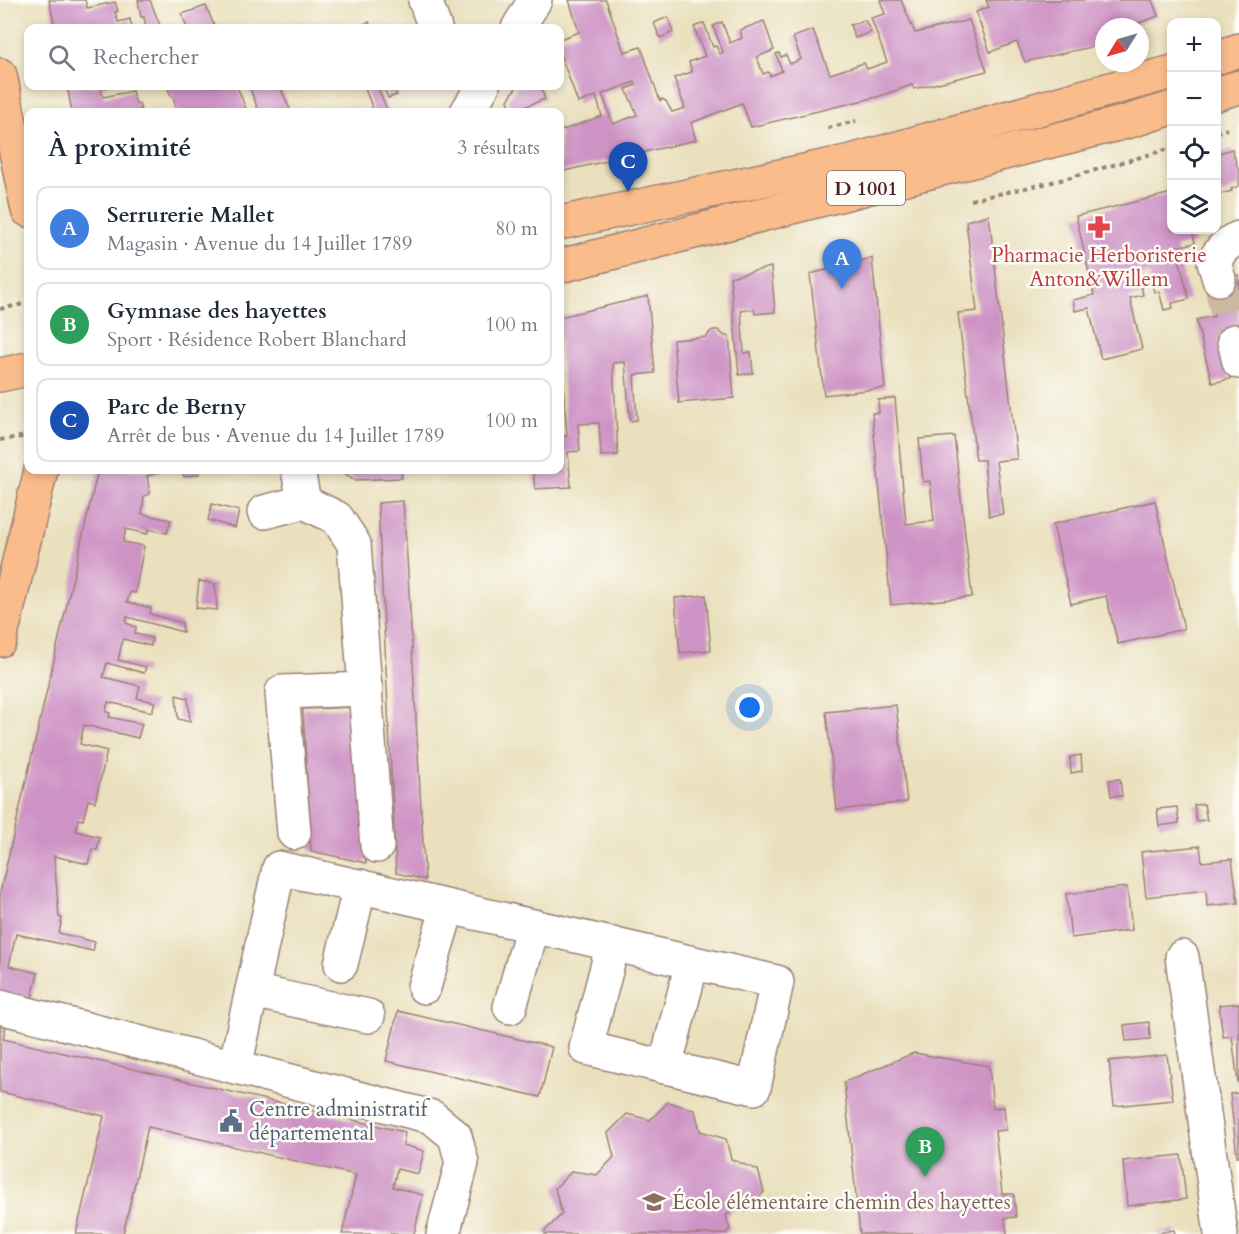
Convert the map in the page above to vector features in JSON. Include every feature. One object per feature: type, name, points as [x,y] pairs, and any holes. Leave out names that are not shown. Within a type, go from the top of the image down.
[{"type":"main road","points":[[1221,56],[1239,50]]},
{"type":"main road","name":"D 1001","points":[[564,222],[851,161],[1167,73]]},
{"type":"main road","points":[[0,75],[24,191]]},
{"type":"main road","points":[[1221,92],[1239,87]]},
{"type":"main road","name":"D 1001","points":[[564,265],[1095,130],[1167,109]]},
{"type":"main road","points":[[0,375],[24,370]]},
{"type":"main road","points":[[0,640],[39,474]]},
{"type":"street","points":[[425,0],[434,24]]},
{"type":"street","points":[[520,24],[535,0]]},
{"type":"street","points":[[458,90],[465,108]]},
{"type":"street","points":[[469,108],[481,90]]},
{"type":"street","points":[[1219,279],[1214,262],[1218,254],[1232,241],[1239,238]]},
{"type":"street","points":[[299,474],[304,502]]},
{"type":"street","points":[[264,512],[304,502],[338,518],[354,544],[377,846]]},
{"type":"street","points":[[294,833],[282,692],[366,690]]},
{"type":"street","points":[[235,1067],[279,868],[360,886],[448,907],[613,944],[777,982],[754,1088],[586,1048],[613,944]]},
{"type":"street","points":[[341,964],[360,886]]},
{"type":"street","points":[[424,987],[448,907]]},
{"type":"street","points":[[510,1007],[533,926]]},
{"type":"street","points":[[1182,957],[1221,1234]]},
{"type":"street","points":[[665,1067],[692,963]]},
{"type":"street","points":[[252,991],[368,1016]]},
{"type":"street","points":[[0,1007],[432,1117],[454,1137],[462,1163],[442,1234]]},
{"type":"path","points":[[0,309],[24,304]]},
{"type":"path","points":[[0,440],[24,437]]},
{"type":"building","points":[[49,0],[85,0],[87,8],[115,2],[118,22],[130,19],[131,24],[54,24]]},
{"type":"building","points":[[138,0],[150,0],[159,24],[145,24],[144,17],[141,17]]},
{"type":"building","points":[[569,0],[606,0],[624,52],[641,47],[660,101],[662,99],[666,101],[672,112],[685,108],[674,78],[692,72],[689,62],[705,56],[694,27],[704,23],[713,47],[716,46],[720,54],[723,52],[713,26],[722,22],[730,43],[742,38],[740,30],[764,21],[774,50],[757,57],[763,74],[768,72],[770,76],[782,71],[776,54],[779,53],[781,57],[786,55],[790,64],[801,59],[793,37],[813,30],[830,74],[864,63],[867,69],[887,62],[871,18],[885,14],[880,0],[901,0],[915,33],[969,20],[987,71],[914,89],[912,85],[877,97],[751,127],[742,103],[691,123],[696,140],[564,171],[564,130],[602,116],[596,96],[578,103],[564,64],[564,38],[579,32]],"holes":[[[635,82],[636,85],[626,89],[637,115],[613,124],[602,94]]]},
{"type":"building","points":[[986,0],[1152,0],[1158,16],[1149,19],[1095,18],[1095,46],[1025,62],[1017,42],[990,52],[976,12],[989,7]]},
{"type":"building","points":[[206,6],[213,24],[186,24],[182,14]]},
{"type":"building","points":[[668,17],[673,32],[660,38],[654,23]]},
{"type":"building","points":[[865,20],[871,32],[855,38],[850,25]]},
{"type":"building","points":[[68,90],[101,90],[103,97],[132,91],[136,104],[139,103],[140,108],[71,108]]},
{"type":"building","points":[[169,90],[239,90],[245,108],[176,108],[173,96]]},
{"type":"building","points":[[251,90],[282,90],[289,108],[257,108]]},
{"type":"building","points":[[366,90],[379,90],[386,108],[372,108]]},
{"type":"building","points":[[385,90],[395,90],[397,95],[388,98]]},
{"type":"building","points":[[514,90],[542,90],[545,99],[524,108],[511,108],[508,100]]},
{"type":"building","points":[[1232,149],[1239,172],[1239,186],[1231,189],[1232,191],[1221,194],[1221,180],[1221,152]]},
{"type":"building","points":[[1167,194],[1167,234],[1193,234],[1195,243],[1176,247],[1189,299],[1172,303],[1173,308],[1164,310],[1159,291],[1154,292],[1149,274],[1139,276],[1143,295],[1130,298],[1142,349],[1101,359],[1089,308],[1075,311],[1073,300],[1094,295],[1076,216]]},
{"type":"building","points":[[989,215],[1017,459],[996,461],[1003,514],[989,516],[984,460],[976,460],[958,313],[977,311],[966,221]]},
{"type":"building","points":[[872,258],[885,388],[824,395],[810,274]]},
{"type":"building","points":[[771,267],[775,312],[755,314],[754,309],[741,311],[744,353],[751,352],[753,373],[739,375],[730,277]]},
{"type":"building","points":[[1239,275],[1239,338],[1221,343],[1230,379],[1212,383],[1196,320],[1214,316],[1206,283]]},
{"type":"building","points":[[648,296],[655,373],[634,375],[637,420],[630,421],[625,362],[613,363],[618,455],[601,456],[599,423],[578,424],[580,451],[568,452],[571,487],[535,489],[533,474],[564,474],[564,436],[567,436],[564,398],[564,316]]},
{"type":"building","points":[[713,330],[729,336],[734,398],[679,403],[673,340],[707,337]]},
{"type":"building","points":[[895,398],[906,524],[934,521],[930,481],[923,482],[919,439],[954,436],[972,597],[891,605],[872,413],[879,413],[878,400]]},
{"type":"building","points":[[97,474],[153,474],[147,476],[150,494],[144,496],[142,514],[171,520],[167,533],[149,529],[147,534],[126,529],[123,542],[144,546],[135,593],[130,592],[127,602],[151,608],[150,614],[182,623],[183,632],[127,617],[126,623],[136,627],[135,634],[152,638],[151,646],[123,639],[118,660],[146,667],[144,673],[107,663],[103,677],[140,686],[137,698],[155,702],[152,712],[108,702],[106,712],[110,713],[109,717],[142,724],[138,738],[84,725],[80,744],[107,751],[95,802],[88,800],[83,820],[78,819],[76,831],[100,837],[97,850],[92,849],[88,864],[54,856],[59,917],[62,918],[59,933],[95,942],[93,951],[16,934],[9,966],[38,973],[31,1002],[0,995],[0,893]]},
{"type":"building","points":[[183,474],[199,474],[184,477]]},
{"type":"building","points":[[345,474],[402,474],[402,478],[355,480]]},
{"type":"building","points":[[403,501],[425,880],[396,873],[378,503]]},
{"type":"building","points":[[1155,501],[1184,629],[1118,644],[1106,596],[1071,604],[1053,524]]},
{"type":"building","points":[[212,504],[239,511],[235,528],[208,520]]},
{"type":"building","points":[[199,581],[215,584],[217,610],[196,608]]},
{"type":"building","points":[[706,595],[711,650],[680,653],[675,598]]},
{"type":"building","points":[[176,695],[188,698],[190,722],[178,719]]},
{"type":"building","points":[[896,705],[907,802],[837,810],[826,712]]},
{"type":"building","points":[[357,707],[366,863],[311,851],[303,709]]},
{"type":"building","points":[[1081,755],[1082,771],[1071,773],[1070,757]]},
{"type":"building","points":[[1120,779],[1122,796],[1111,796],[1109,780]]},
{"type":"building","points":[[1204,804],[1207,820],[1196,821],[1194,805]]},
{"type":"building","points":[[1177,807],[1179,823],[1159,826],[1157,809]]},
{"type":"building","points":[[1200,846],[1202,862],[1232,859],[1238,903],[1207,906],[1206,890],[1146,897],[1141,852]]},
{"type":"building","points":[[1127,887],[1132,930],[1071,938],[1066,894]]},
{"type":"building","points":[[1239,1003],[1238,1083],[1232,1036],[1223,1037],[1219,1005]]},
{"type":"building","points":[[398,1011],[552,1047],[540,1097],[386,1061]]},
{"type":"building","name":"Centre administratif départemental","points":[[0,1019],[7,1020],[3,1039],[405,1132],[403,1145],[424,1151],[418,1174],[397,1169],[393,1187],[423,1195],[414,1234],[342,1234],[356,1175],[148,1127],[123,1234],[76,1234],[104,1116],[0,1092]]},
{"type":"building","points":[[1149,1022],[1150,1039],[1126,1041],[1124,1025]]},
{"type":"building","points":[[914,1053],[989,1066],[993,1108],[1004,1107],[1006,1130],[995,1131],[1002,1194],[1014,1194],[1016,1217],[1005,1218],[1007,1234],[860,1234],[844,1082]]},
{"type":"building","points":[[1167,1055],[1173,1100],[1114,1106],[1109,1061]]},
{"type":"building","points":[[1239,1093],[1239,1156],[1237,1156],[1230,1094]]},
{"type":"building","points":[[668,1102],[695,1110],[700,1131],[726,1139],[731,1159],[758,1170],[764,1192],[747,1211],[733,1209],[726,1216],[730,1229],[725,1234],[545,1234],[545,1231],[562,1214],[555,1188],[572,1171],[597,1175],[614,1157],[608,1133],[627,1114],[650,1120]]},
{"type":"building","points":[[1181,1155],[1186,1199],[1127,1206],[1123,1161]]},
{"type":"building","points":[[1174,1230],[1175,1234],[1156,1233]]},
{"type":"tunnel","points":[[1219,279],[1234,341]]},
{"type":"place","name":"Parc de Berny","points":[[628,192]]},
{"type":"place","name":"Pharmacie Herboristerie Anton&Willem","points":[[1099,227]]},
{"type":"place","name":"Serrurerie Mallet","points":[[842,289]]},
{"type":"place","name":"Centre administratif départemental","points":[[231,1121]]},
{"type":"place","name":"Gymnase des hayettes","points":[[925,1177]]},
{"type":"place","name":"École élémentaire chemin des hayettes","points":[[654,1202]]}]
